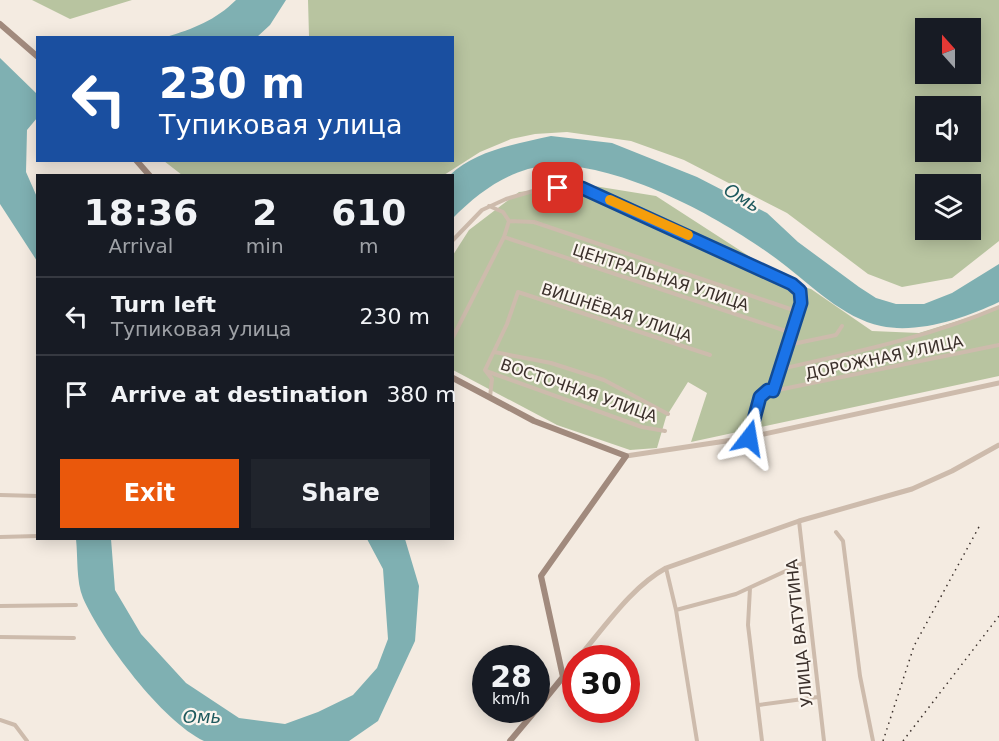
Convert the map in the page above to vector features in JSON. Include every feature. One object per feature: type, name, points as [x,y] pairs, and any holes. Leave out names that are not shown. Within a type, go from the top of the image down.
[{"type":"main road","points":[[0,24],[36,55]]},
{"type":"main road","points":[[138,162],[148,174]]},
{"type":"main road","points":[[454,379],[534,421],[626,456],[541,576],[562,672]]},
{"type":"main road","points":[[550,693],[562,678]]},
{"type":"main road","points":[[510,741],[525,723]]},
{"type":"street","points":[[454,239],[482,210],[489,206],[533,191],[582,188],[792,284],[800,291],[801,303],[773,391],[768,390],[760,397],[749,438]]},
{"type":"street","points":[[489,206],[503,212],[509,221]]},
{"type":"street","points":[[454,335],[504,237],[509,221]]},
{"type":"street","points":[[509,221],[534,222],[798,312]]},
{"type":"street","name":"ЦЕНТРАЛЬНАЯ УЛИЦА","points":[[504,237],[792,333]]},
{"type":"street","name":"ВИШНЁВАЯ УЛИЦА","points":[[494,352],[518,292],[710,355]]},
{"type":"street","points":[[780,369],[900,342],[956,325],[999,307]]},
{"type":"street","points":[[788,345],[836,335],[842,326]]},
{"type":"street","name":"ДОРОЖНАЯ УЛИЦА","points":[[773,391],[999,345]]},
{"type":"street","points":[[490,398],[492,379],[485,370],[494,352],[551,363],[604,380],[668,414]]},
{"type":"street","name":"ВОСТОЧНАЯ УЛИЦА","points":[[485,370],[642,427],[665,431]]},
{"type":"street","points":[[626,456],[749,438],[999,383]]},
{"type":"street","points":[[590,645],[634,593],[650,577],[666,568],[799,521],[912,489],[952,471],[999,445]]},
{"type":"street","points":[[0,495],[36,496]]},
{"type":"street","name":"УЛИЦА ВАТУТИНА","points":[[799,521],[824,741]]},
{"type":"street","points":[[836,532],[843,541],[860,676],[873,741]]},
{"type":"street","points":[[0,537],[36,536]]},
{"type":"street","points":[[676,610],[750,588],[757,582],[803,563]]},
{"type":"street","points":[[666,568],[676,610],[697,741]]},
{"type":"street","points":[[750,588],[748,625],[762,741]]},
{"type":"street","points":[[0,606],[75,605]]},
{"type":"street","points":[[0,637],[74,638]]},
{"type":"street","points":[[759,705],[818,697]]},
{"type":"street","points":[[0,720],[15,725],[27,741]]},
{"type":"green space","points":[[32,0],[132,0],[70,19]]},
{"type":"green space","points":[[308,0],[999,0],[999,241],[952,278],[902,287],[868,274],[787,213],[684,160],[631,141],[567,132],[535,134],[511,139],[480,152],[446,174],[181,174],[165,162],[454,162],[454,36],[309,36]]},
{"type":"green space","points":[[588,185],[656,196],[792,284],[811,289],[872,331],[919,333],[999,308],[999,376],[691,442],[707,393],[688,382],[666,417],[657,448],[630,450],[557,425],[454,371],[454,253],[469,230],[519,192]]},
{"type":"water","points":[[236,0],[286,0],[270,25],[258,36],[169,36],[204,23]]},
{"type":"water","points":[[0,58],[36,93],[36,119],[27,130],[26,172],[36,195],[36,259],[0,204]]},
{"type":"water","name":"Омь","points":[[551,136],[612,143],[697,177],[767,213],[798,242],[859,287],[876,298],[896,304],[924,304],[952,293],[999,264],[999,302],[957,319],[926,326],[895,328],[867,322],[828,300],[782,263],[729,227],[661,192],[591,169],[558,166],[528,169],[507,177],[488,189],[454,217],[454,174],[451,174],[472,159],[511,145]]},
{"type":"water","name":"Омь","points":[[76,540],[111,540],[115,590],[141,634],[186,683],[239,718],[285,724],[318,712],[353,695],[377,668],[388,639],[383,569],[368,540],[405,540],[419,586],[415,641],[378,721],[349,741],[204,741],[170,716],[135,678],[92,616],[83,598],[78,577]]},
{"type":"railway","points":[[883,741],[914,646],[980,525]]},
{"type":"railway","points":[[903,741],[999,616]]},
{"type":"slow traffic","points":[[610,200],[688,235]]},
{"type":"route","points":[[558,188],[582,188],[718,249],[792,284],[800,291],[801,303],[773,391],[768,390],[760,397],[749,438]]}]
